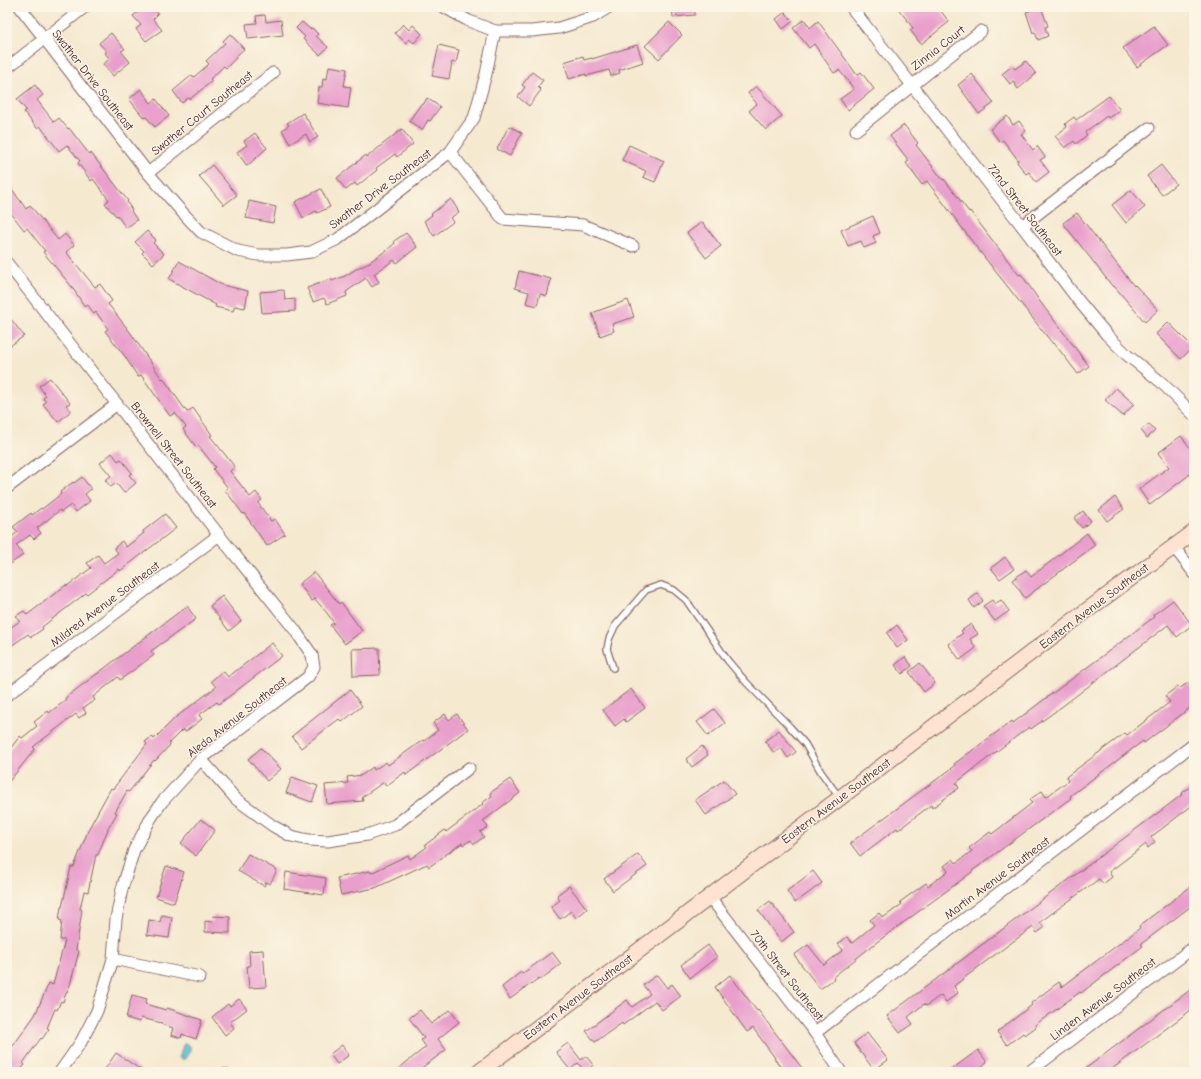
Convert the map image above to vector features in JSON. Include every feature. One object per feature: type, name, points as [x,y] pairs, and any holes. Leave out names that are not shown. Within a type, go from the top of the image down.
[{"type":"street","name":"Swather Drive Southeast","points":[[20,7],[148,173],[201,232],[238,251],[258,255],[287,255],[312,252],[338,238],[450,152],[474,118],[486,74],[495,31]]},
{"type":"street","points":[[7,68],[85,7]]},
{"type":"street","points":[[444,7],[469,21],[495,31],[559,28],[593,17],[610,7]]},
{"type":"street","name":"72nd Street Southeast","points":[[851,7],[1078,300],[1107,335],[1127,355],[1162,382],[1194,415]]},
{"type":"street","name":"Zinnia Court","points":[[856,130],[981,31]]},
{"type":"street","name":"Swather Court Southeast","points":[[148,173],[272,73]]},
{"type":"street","points":[[1022,226],[1149,128]]},
{"type":"street","points":[[450,152],[503,219],[583,225],[633,246]]},
{"type":"street","name":"Brownell Street Southeast","points":[[7,263],[11,276],[117,404],[295,630],[312,655],[314,667]]},
{"type":"street","points":[[7,488],[117,404]]},
{"type":"street","name":"Eastern Avenue Southeast","points":[[479,1072],[1082,614],[1194,532]]},
{"type":"street","name":"Mildred Avenue Southeast","points":[[7,695],[219,535]]},
{"type":"street","points":[[1174,547],[1194,573]]},
{"type":"street","name":"Aleda Avenue Southeast","points":[[60,1072],[81,1042],[97,1011],[113,959],[116,919],[122,889],[134,850],[151,818],[162,802],[201,759],[308,678],[314,667]]},
{"type":"street","name":"Martin Avenue Southeast","points":[[815,1033],[1194,744]]},
{"type":"street","points":[[201,759],[236,799],[273,826],[291,836],[309,840],[328,841],[367,835],[395,825],[469,768]]},
{"type":"street","name":"70th Street Southeast","points":[[709,896],[815,1033],[841,1072]]},
{"type":"street","name":"Linden Avenue Southeast","points":[[1029,1072],[1194,947]]},
{"type":"street","points":[[113,959],[200,977]]},
{"type":"lane","points":[[613,668],[607,649],[609,639],[615,626],[646,590],[661,584],[674,590],[686,600],[728,661],[805,744],[821,772],[840,799]]},
{"type":"water","points":[[185,1043],[190,1046],[190,1051],[186,1058],[182,1059],[179,1058]]},
{"type":"building","points":[[144,7],[153,7],[158,14],[153,19],[162,30],[146,41],[136,29],[141,25],[133,16]]},
{"type":"building","points":[[672,7],[695,7],[695,15],[673,17]]},
{"type":"building","points":[[897,7],[938,7],[949,22],[921,44],[910,30],[913,28]]},
{"type":"building","points":[[1041,7],[1048,26],[1045,27],[1048,36],[1038,40],[1035,32],[1033,33],[1026,12]]},
{"type":"building","points":[[785,12],[793,21],[783,29],[776,19]]},
{"type":"building","points":[[265,15],[266,22],[281,20],[283,35],[248,39],[246,24],[257,23],[256,16]]},
{"type":"building","points":[[804,19],[810,28],[818,21],[857,75],[861,72],[874,89],[848,110],[840,99],[854,89],[839,70],[834,73],[814,44],[809,48],[793,28]]},
{"type":"building","points":[[302,22],[310,29],[312,28],[318,34],[316,36],[328,47],[320,55],[303,39],[305,37],[296,28]]},
{"type":"building","points":[[669,22],[682,35],[659,59],[645,46]]},
{"type":"building","points":[[403,24],[409,30],[413,25],[422,34],[414,43],[409,39],[406,43],[395,33]]},
{"type":"building","points":[[1154,26],[1168,45],[1137,67],[1123,48]]},
{"type":"building","points":[[111,33],[125,49],[121,51],[130,62],[113,76],[103,64],[110,59],[105,53],[107,52],[99,43]]},
{"type":"building","points":[[230,34],[244,49],[226,68],[224,66],[210,79],[212,81],[190,99],[188,98],[182,103],[173,91],[192,75],[194,77],[209,64],[206,61],[225,43],[223,41]]},
{"type":"building","points":[[439,45],[459,50],[456,63],[452,62],[449,79],[432,76]]},
{"type":"building","points":[[637,45],[643,62],[619,70],[620,73],[611,76],[609,70],[569,79],[564,62],[583,56],[584,60],[592,59]]},
{"type":"building","points":[[1026,61],[1036,74],[1018,89],[1013,81],[1010,84],[1002,74],[1012,66],[1015,69]]},
{"type":"building","points":[[329,66],[347,69],[344,86],[351,87],[348,108],[317,103],[319,87],[322,87],[323,78],[327,79]]},
{"type":"building","points":[[532,72],[543,80],[538,87],[541,90],[529,106],[518,97],[525,87],[522,85]]},
{"type":"building","points":[[972,74],[994,103],[979,114],[958,85]]},
{"type":"building","points":[[35,85],[43,95],[37,100],[54,122],[59,118],[68,129],[69,128],[89,154],[91,153],[128,201],[127,202],[132,210],[131,211],[137,220],[126,228],[117,215],[116,216],[105,203],[109,200],[93,179],[91,181],[78,163],[80,161],[67,145],[59,151],[40,126],[37,128],[24,112],[26,110],[17,99]]},
{"type":"building","points":[[756,86],[782,116],[766,130],[749,111],[757,104],[748,93]]},
{"type":"building","points":[[141,89],[151,103],[156,99],[169,116],[155,127],[146,117],[144,118],[129,99]]},
{"type":"building","points":[[1109,96],[1120,110],[1108,118],[1107,116],[1085,132],[1087,135],[1076,144],[1074,141],[1065,148],[1055,136],[1067,127],[1065,124],[1074,117],[1076,120]]},
{"type":"building","points":[[427,98],[440,107],[430,121],[428,120],[422,130],[409,121]]},
{"type":"building","points":[[303,113],[318,137],[310,142],[306,134],[290,144],[282,130],[289,125],[287,123]]},
{"type":"building","points":[[1007,116],[1013,125],[1019,121],[1026,131],[1021,134],[1033,150],[1037,146],[1045,157],[1040,160],[1049,172],[1036,182],[1029,172],[1026,174],[1017,162],[1018,160],[1003,140],[1000,142],[990,129]]},
{"type":"building","points":[[904,125],[918,143],[916,145],[969,212],[970,211],[1019,275],[1021,274],[1089,366],[1078,374],[977,248],[927,181],[922,185],[906,163],[909,161],[890,136]]},
{"type":"building","points":[[509,126],[522,133],[510,156],[497,149]]},
{"type":"building","points":[[402,129],[413,144],[397,157],[395,154],[376,168],[377,170],[357,186],[355,183],[346,190],[337,178],[366,155],[367,157]]},
{"type":"building","points":[[255,133],[267,148],[247,166],[237,152],[247,145],[244,141]]},
{"type":"building","points":[[629,145],[664,161],[655,182],[643,177],[646,171],[622,160]]},
{"type":"building","points":[[212,165],[237,195],[224,205],[199,176]]},
{"type":"building","points":[[1161,165],[1176,184],[1162,195],[1147,176]]},
{"type":"building","points":[[7,182],[26,209],[30,205],[58,240],[65,234],[74,245],[66,252],[95,287],[100,284],[112,301],[108,304],[130,332],[162,379],[163,378],[187,412],[193,408],[212,435],[210,436],[235,467],[230,471],[250,497],[256,492],[262,500],[258,503],[271,521],[275,519],[285,534],[267,546],[244,513],[243,514],[225,490],[228,488],[213,469],[215,467],[198,445],[196,447],[183,429],[186,427],[175,413],[170,416],[141,375],[138,377],[124,355],[105,331],[108,329],[96,312],[94,314],[88,305],[85,307],[72,287],[43,252],[45,251],[27,228],[24,230],[7,208]]},
{"type":"building","points":[[321,189],[330,207],[317,213],[316,211],[303,218],[295,202]]},
{"type":"building","points":[[1131,190],[1145,207],[1126,223],[1112,205]]},
{"type":"building","points":[[451,199],[459,212],[450,218],[453,222],[434,236],[424,221]]},
{"type":"building","points":[[249,201],[276,207],[273,223],[246,218]]},
{"type":"building","points":[[1077,213],[1134,286],[1135,285],[1158,310],[1145,322],[1114,286],[1113,287],[1063,223]]},
{"type":"building","points":[[873,216],[880,233],[873,236],[876,243],[864,248],[861,241],[848,246],[841,230]]},
{"type":"building","points":[[702,222],[721,246],[706,258],[687,233]]},
{"type":"building","points":[[147,231],[156,240],[153,243],[164,254],[153,264],[142,253],[144,251],[135,242]]},
{"type":"building","points":[[406,233],[417,247],[397,263],[394,260],[374,274],[379,282],[372,287],[366,278],[346,292],[347,296],[327,304],[324,298],[313,302],[307,288],[331,279],[332,281],[345,276],[361,266],[362,267],[387,250],[395,243],[394,241]]},
{"type":"building","points":[[179,261],[222,285],[248,291],[245,308],[235,306],[233,311],[215,307],[216,305],[169,279]]},
{"type":"building","points":[[519,271],[551,279],[547,296],[540,294],[537,306],[526,303],[529,292],[515,288]]},
{"type":"building","points":[[284,290],[285,300],[295,299],[295,311],[262,313],[260,292]]},
{"type":"building","points":[[628,300],[634,317],[612,324],[614,331],[600,336],[592,313]]},
{"type":"building","points":[[7,314],[24,336],[7,348]]},
{"type":"building","points":[[1168,322],[1193,347],[1181,359],[1156,334]]},
{"type":"building","points":[[50,378],[70,403],[66,405],[71,411],[58,422],[43,404],[46,402],[43,398],[46,396],[39,386]]},
{"type":"building","points":[[1116,388],[1134,404],[1123,416],[1105,400]]},
{"type":"building","points":[[1149,424],[1155,431],[1147,438],[1141,430]]},
{"type":"building","points":[[1181,436],[1194,453],[1194,471],[1150,505],[1139,489],[1169,467],[1158,453]]},
{"type":"building","points":[[112,453],[118,461],[121,459],[132,473],[129,475],[136,483],[124,493],[116,483],[111,487],[105,480],[111,476],[100,463]]},
{"type":"building","points":[[82,477],[91,489],[85,494],[90,501],[76,512],[71,505],[61,512],[60,510],[37,528],[41,533],[34,539],[30,535],[16,545],[23,555],[7,566],[7,533],[10,538],[18,532],[13,527],[31,513],[32,515],[41,508],[42,509],[61,494],[60,492]]},
{"type":"building","points":[[1115,497],[1124,509],[1107,521],[1099,510]]},
{"type":"building","points":[[1083,511],[1091,521],[1082,528],[1074,518]]},
{"type":"building","points":[[165,514],[176,528],[120,571],[119,569],[87,594],[86,593],[42,627],[43,629],[31,637],[28,634],[7,649],[7,630],[20,621],[16,616],[24,611],[27,615],[66,585],[67,586],[91,568],[87,563],[98,555],[104,563],[118,553],[114,548],[122,541],[126,547],[144,533],[143,531]]},
{"type":"building","points":[[1087,533],[1095,545],[1025,598],[1012,580],[1026,570],[1031,577]]},
{"type":"building","points":[[1005,557],[1014,569],[1000,579],[991,568]]},
{"type":"building","points":[[314,572],[339,604],[341,602],[362,631],[345,644],[330,625],[334,623],[327,613],[315,599],[312,601],[299,584]]},
{"type":"building","points":[[978,593],[983,601],[974,608],[969,600]]},
{"type":"building","points":[[222,596],[241,621],[229,631],[210,606]]},
{"type":"building","points":[[992,600],[995,604],[1001,600],[1009,611],[995,621],[983,606]]},
{"type":"building","points":[[1173,600],[1192,625],[1177,637],[1168,625],[1064,705],[1031,729],[1029,727],[988,758],[956,783],[959,788],[932,808],[931,805],[898,830],[897,828],[860,856],[850,843],[955,766],[954,764],[1012,721],[1013,723],[1121,642],[1154,617],[1153,615]]},
{"type":"building","points":[[187,606],[196,619],[151,651],[154,655],[120,680],[118,677],[93,697],[95,700],[83,708],[86,713],[79,718],[76,714],[33,747],[35,749],[7,784],[7,753],[20,736],[22,738],[37,726],[34,722],[48,711],[49,713],[66,700],[65,698]]},
{"type":"building","points":[[971,624],[978,634],[970,639],[976,648],[960,660],[948,644],[963,633],[961,631]]},
{"type":"building","points":[[897,625],[908,640],[897,648],[887,633]]},
{"type":"building","points":[[272,643],[282,656],[219,704],[217,702],[199,715],[202,719],[185,732],[183,729],[169,743],[170,745],[155,761],[154,760],[129,792],[127,791],[115,812],[117,813],[108,829],[98,855],[96,855],[88,892],[84,891],[80,909],[82,910],[76,950],[79,951],[70,985],[63,1002],[61,1001],[57,1010],[55,1009],[47,1028],[49,1029],[23,1063],[25,1065],[18,1072],[7,1072],[7,1051],[13,1046],[35,1015],[49,983],[53,985],[65,940],[60,940],[62,921],[59,920],[71,867],[74,867],[89,828],[111,788],[113,789],[147,744],[145,742],[152,736],[154,739],[175,718],[216,687],[211,681],[223,671],[228,677]]},
{"type":"building","points":[[379,648],[380,675],[353,676],[352,649]]},
{"type":"building","points":[[905,657],[912,666],[902,674],[895,665]]},
{"type":"building","points":[[920,663],[935,683],[924,692],[909,672]]},
{"type":"building","points":[[1188,683],[1194,691],[1194,705],[1144,743],[1143,741],[1070,796],[1071,798],[877,942],[820,989],[794,955],[808,945],[824,965],[843,950],[838,944],[847,937],[852,943],[874,925],[870,920],[879,913],[883,918],[902,904],[900,902],[926,883],[928,886],[948,871],[944,866],[953,859],[956,863],[972,851],[969,848],[990,832],[992,834],[1032,803],[1029,800],[1042,791],[1046,797],[1068,781],[1066,777],[1125,733],[1127,735],[1170,702],[1165,696],[1178,686],[1180,688]]},
{"type":"building","points":[[631,689],[645,708],[626,722],[624,719],[615,726],[603,710]]},
{"type":"building","points":[[350,690],[362,706],[342,722],[339,719],[301,748],[292,736]]},
{"type":"building","points":[[714,709],[725,723],[708,736],[697,722]]},
{"type":"building","points":[[445,714],[449,720],[457,714],[468,729],[406,775],[405,772],[386,786],[384,782],[362,797],[363,801],[327,804],[325,785],[348,783],[347,777],[362,775],[373,767],[374,770],[386,762],[388,765],[438,730],[433,723]]},
{"type":"building","points":[[779,730],[796,752],[788,758],[781,748],[774,753],[765,741]]},
{"type":"building","points":[[702,746],[708,755],[692,767],[686,759]]},
{"type":"building","points":[[261,748],[281,769],[267,781],[248,759]]},
{"type":"building","points":[[292,777],[318,786],[312,802],[286,793]]},
{"type":"building","points":[[510,779],[520,793],[483,821],[488,827],[480,832],[484,837],[474,844],[471,840],[463,845],[462,843],[429,867],[427,864],[375,888],[341,895],[337,878],[370,871],[371,873],[408,855],[410,859],[427,847],[425,845],[445,830],[446,832],[483,804],[482,803],[492,796],[490,793]]},
{"type":"building","points":[[724,780],[735,794],[706,815],[695,800]]},
{"type":"building","points":[[1194,784],[1194,804],[1151,837],[1155,842],[1148,848],[1146,844],[1109,872],[1112,877],[1103,884],[1099,879],[1040,922],[1044,928],[1037,933],[1033,927],[985,962],[954,986],[958,993],[946,1002],[941,995],[926,1006],[924,1004],[908,1017],[913,1024],[900,1033],[887,1016],[1183,794],[1182,793]]},
{"type":"building","points":[[201,819],[215,830],[196,856],[181,843]]},
{"type":"building","points":[[248,854],[277,870],[270,884],[266,882],[264,886],[238,871]]},
{"type":"building","points":[[638,854],[647,866],[613,891],[604,879]]},
{"type":"building","points":[[166,866],[184,872],[174,903],[156,897]]},
{"type":"building","points":[[813,871],[822,883],[795,903],[787,891]]},
{"type":"building","points":[[286,872],[326,878],[324,895],[284,889]]},
{"type":"building","points":[[1194,884],[1194,904],[1141,944],[1143,946],[1081,993],[1080,992],[1035,1025],[1036,1027],[1025,1035],[1023,1033],[1007,1045],[997,1032],[1032,1005],[1031,1003],[1059,982],[1062,987],[1140,928],[1139,926]]},
{"type":"building","points":[[569,886],[587,909],[576,918],[571,911],[560,919],[551,907],[560,900],[557,895]]},
{"type":"building","points":[[770,901],[794,932],[781,942],[758,910]]},
{"type":"building","points":[[162,915],[172,917],[169,938],[147,935],[149,920],[160,922]]},
{"type":"building","points":[[213,916],[230,917],[230,933],[205,932],[205,921],[212,922]]},
{"type":"building","points":[[708,945],[717,957],[690,978],[681,965]]},
{"type":"building","points":[[263,950],[266,987],[249,988],[247,966],[250,966],[249,951]]},
{"type":"building","points":[[552,952],[561,964],[540,980],[539,978],[510,999],[502,987],[521,972],[522,974]]},
{"type":"building","points":[[657,975],[667,988],[672,984],[681,996],[662,1010],[655,1001],[623,1025],[622,1023],[595,1042],[586,1031],[627,1000],[632,1007],[650,994],[643,985]]},
{"type":"building","points":[[730,975],[805,1072],[784,1072],[753,1028],[747,1032],[715,987]]},
{"type":"building","points":[[1194,987],[1194,1007],[1187,1013],[1108,1072],[1081,1072]]},
{"type":"building","points":[[132,995],[147,999],[145,1004],[166,1010],[167,1008],[202,1020],[196,1039],[182,1034],[181,1038],[171,1035],[173,1028],[161,1024],[162,1023],[141,1018],[140,1022],[126,1018]]},
{"type":"building","points":[[239,999],[247,1009],[230,1022],[234,1028],[225,1035],[212,1017],[228,1004],[230,1006]]},
{"type":"building","points":[[420,1010],[431,1024],[450,1010],[459,1022],[438,1039],[446,1050],[416,1072],[394,1072],[426,1047],[421,1040],[424,1038],[409,1018]]},
{"type":"building","points":[[867,1033],[888,1060],[874,1070],[854,1043]]},
{"type":"building","points":[[568,1043],[581,1060],[586,1056],[593,1065],[585,1072],[578,1063],[570,1070],[556,1052]]},
{"type":"building","points":[[342,1045],[349,1055],[337,1064],[330,1054]]},
{"type":"building","points":[[978,1050],[987,1062],[975,1072],[948,1072]]},
{"type":"building","points":[[116,1053],[144,1072],[103,1072]]}]
